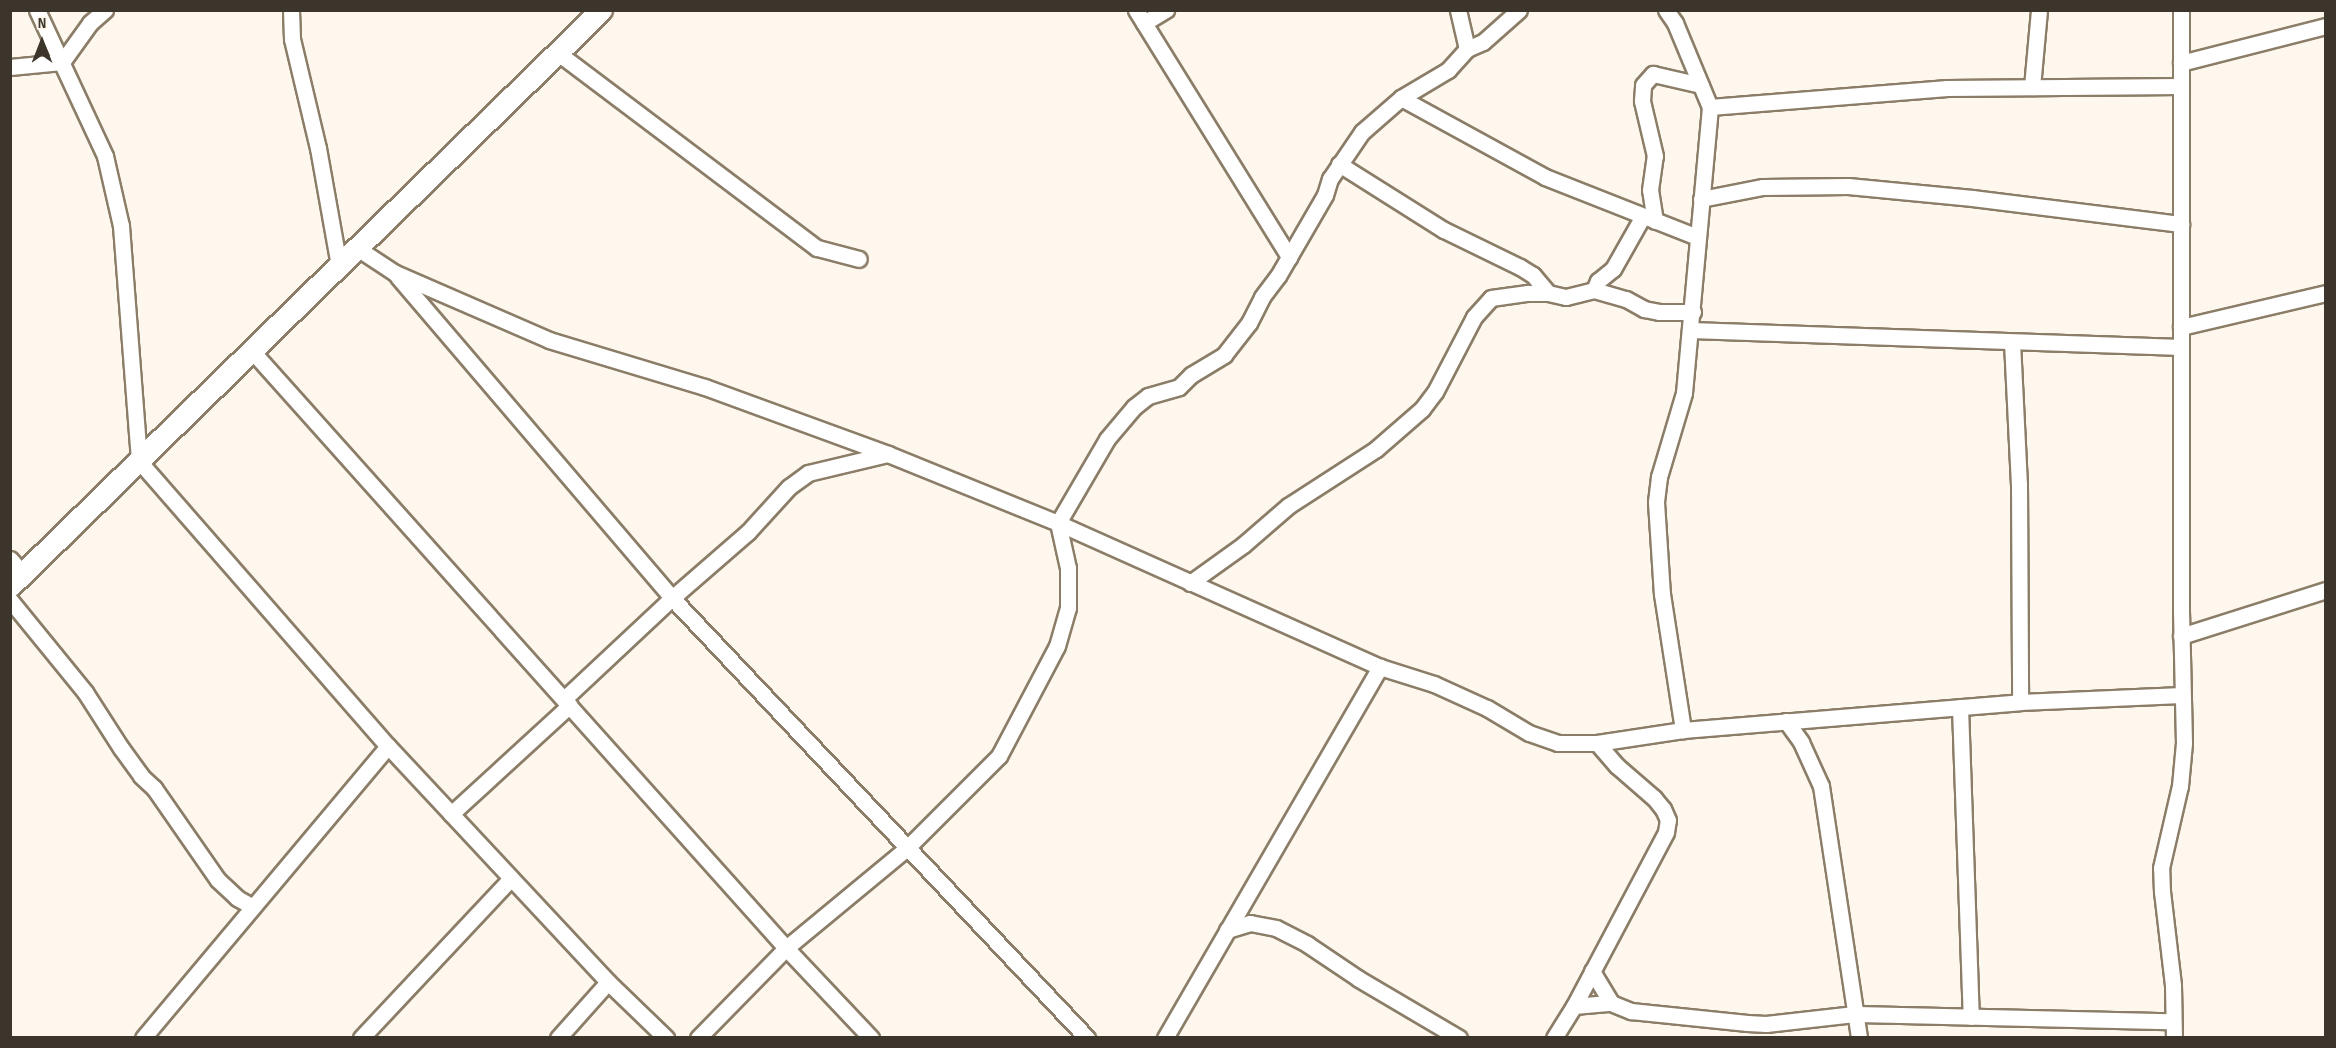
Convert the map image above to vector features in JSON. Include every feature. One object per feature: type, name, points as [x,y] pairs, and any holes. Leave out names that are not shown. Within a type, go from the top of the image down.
[{"type":"street","points":[[37,10],[105,156],[121,226],[139,461],[388,746],[608,982],[666,1038]]},
{"type":"street","points":[[10,67],[62,62],[90,23],[105,10]]},
{"type":"street","points":[[291,10],[292,39],[318,148],[339,266]]},
{"type":"street","points":[[15,573],[139,461],[601,10]]},
{"type":"street","points":[[1166,10],[1140,17],[1289,257]]},
{"type":"street","points":[[1458,10],[1467,49]]},
{"type":"street","points":[[699,1038],[786,948],[907,848],[999,756],[1057,646],[1068,609],[1068,568],[1058,523],[1107,439],[1134,406],[1148,396],[1179,387],[1205,365],[1224,355],[1249,323],[1262,297],[1289,257],[1339,164],[1362,132],[1401,98],[1448,70],[1467,49],[1483,42],[1519,10]]},
{"type":"street","points":[[1666,10],[1675,23],[1710,107],[1684,393],[1659,477],[1655,522],[1662,594],[1683,730]]},
{"type":"street","points":[[2032,87],[2039,10]]},
{"type":"street","points":[[2174,1038],[2173,985],[2161,868],[2180,786],[2184,743],[2181,636],[2181,10]]},
{"type":"street","points":[[2181,63],[2325,26]]},
{"type":"street","points":[[558,53],[817,248],[859,259]]},
{"type":"street","points":[[1594,290],[1598,281],[1613,269],[1649,218],[1655,156],[1642,101],[1643,85],[1653,74],[1701,85]]},
{"type":"street","points":[[1710,107],[1947,88],[2181,86]]},
{"type":"street","points":[[1401,98],[1545,177],[1697,237]]},
{"type":"street","points":[[1339,164],[1444,230],[1520,267],[1533,275],[1548,292]]},
{"type":"street","points":[[1701,199],[1763,188],[1848,186],[1972,198],[2181,224]]},
{"type":"street","points":[[357,248],[395,273],[549,340],[705,387],[888,454],[1058,523],[1380,667],[1434,684],[1487,708],[1529,733],[1558,743],[1597,743],[1683,730],[2020,702],[2182,694]]},
{"type":"street","points":[[395,273],[672,598],[1087,1038]]},
{"type":"street","points":[[1190,583],[1244,545],[1288,506],[1376,449],[1422,409],[1435,392],[1474,317],[1491,298],[1511,294],[1548,292],[1566,297],[1594,290],[1607,292],[1652,310],[1693,312]]},
{"type":"street","points":[[2181,327],[2325,293]]},
{"type":"street","points":[[1691,330],[2181,346]]},
{"type":"street","points":[[2012,342],[2019,484],[2020,702]]},
{"type":"street","points":[[252,351],[786,948],[872,1038]]},
{"type":"street","points":[[451,814],[672,598],[748,532],[789,487],[808,473],[888,454]]},
{"type":"street","points":[[2181,636],[2325,590]]},
{"type":"street","points":[[10,600],[85,692],[121,748],[141,776],[159,794],[218,880],[237,898],[253,907]]},
{"type":"street","points":[[1165,1038],[1380,667]]},
{"type":"street","points":[[1960,707],[1971,1017]]},
{"type":"street","points":[[1786,721],[1806,751],[1821,786],[1854,1014],[1860,1038]]},
{"type":"street","points":[[1554,1038],[1574,1006],[1666,832],[1668,820],[1654,798],[1617,766],[1597,743]]},
{"type":"street","points":[[143,1038],[388,746]]},
{"type":"street","points":[[361,1038],[511,878]]},
{"type":"street","points":[[1227,930],[1250,923],[1276,928],[1307,944],[1359,979],[1459,1038]]},
{"type":"street","points":[[1592,971],[1611,1003]]},
{"type":"street","points":[[558,1038],[608,982]]},
{"type":"street","points":[[1574,1006],[1611,1003],[1631,1011],[1766,1024],[1854,1014],[2172,1021]]}]
